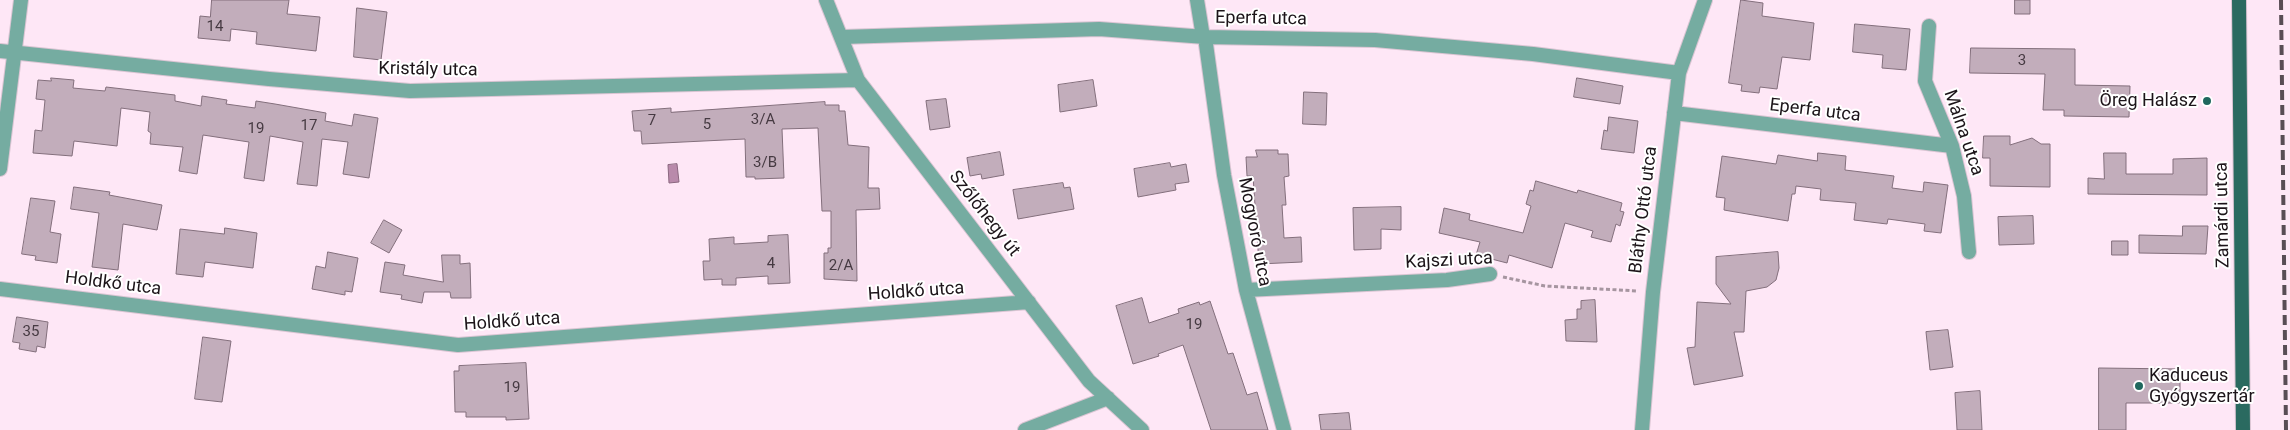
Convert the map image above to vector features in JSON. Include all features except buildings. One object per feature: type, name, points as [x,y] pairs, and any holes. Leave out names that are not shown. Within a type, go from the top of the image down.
[{"type":"main road","name":"Zamárdi utca","points":[[2239,0],[2243,430]]},
{"type":"street","points":[[0,170],[20,0]]},
{"type":"street","name":"Szőlőhegy út","points":[[826,0],[858,80],[1089,380],[1142,430]]},
{"type":"street","name":"Mogyoró utca","points":[[1198,0],[1224,175],[1246,290],[1284,430]]},
{"type":"street","name":"Bláthy Ottó utca","points":[[1642,430],[1653,292],[1679,73],[1705,0]]},
{"type":"street","name":"Málna utca","points":[[1928,26],[1925,81],[1952,146],[1964,196],[1969,252]]},
{"type":"street","name":"Eperfa utca","points":[[842,38],[1099,29],[1204,37],[1375,40],[1533,54],[1679,73]]},
{"type":"street","name":"Kristály utca","points":[[0,51],[270,80],[410,91],[858,80]]},
{"type":"street","name":"Eperfa utca","points":[[1674,113],[1952,146]]},
{"type":"street","name":"Kajszi utca","points":[[1246,290],[1447,280],[1490,274]]},
{"type":"street","name":"Holdkő utca","points":[[0,289],[458,345],[1029,302]]},
{"type":"street","points":[[1025,430],[1108,398]]},
{"type":"path","name":"Kajszi utca","points":[[1490,274],[1545,286],[1653,292]]},
{"type":"shaded area","points":[[677,164],[679,182],[669,183],[668,165]]},
{"type":"railway","points":[[2281,0],[2286,430]]},
{"type":"place","name":"Öreg Halász","points":[[2207,101]]},
{"type":"place","name":"Kaduceus Gyógyszertár","points":[[2139,386]]}]
